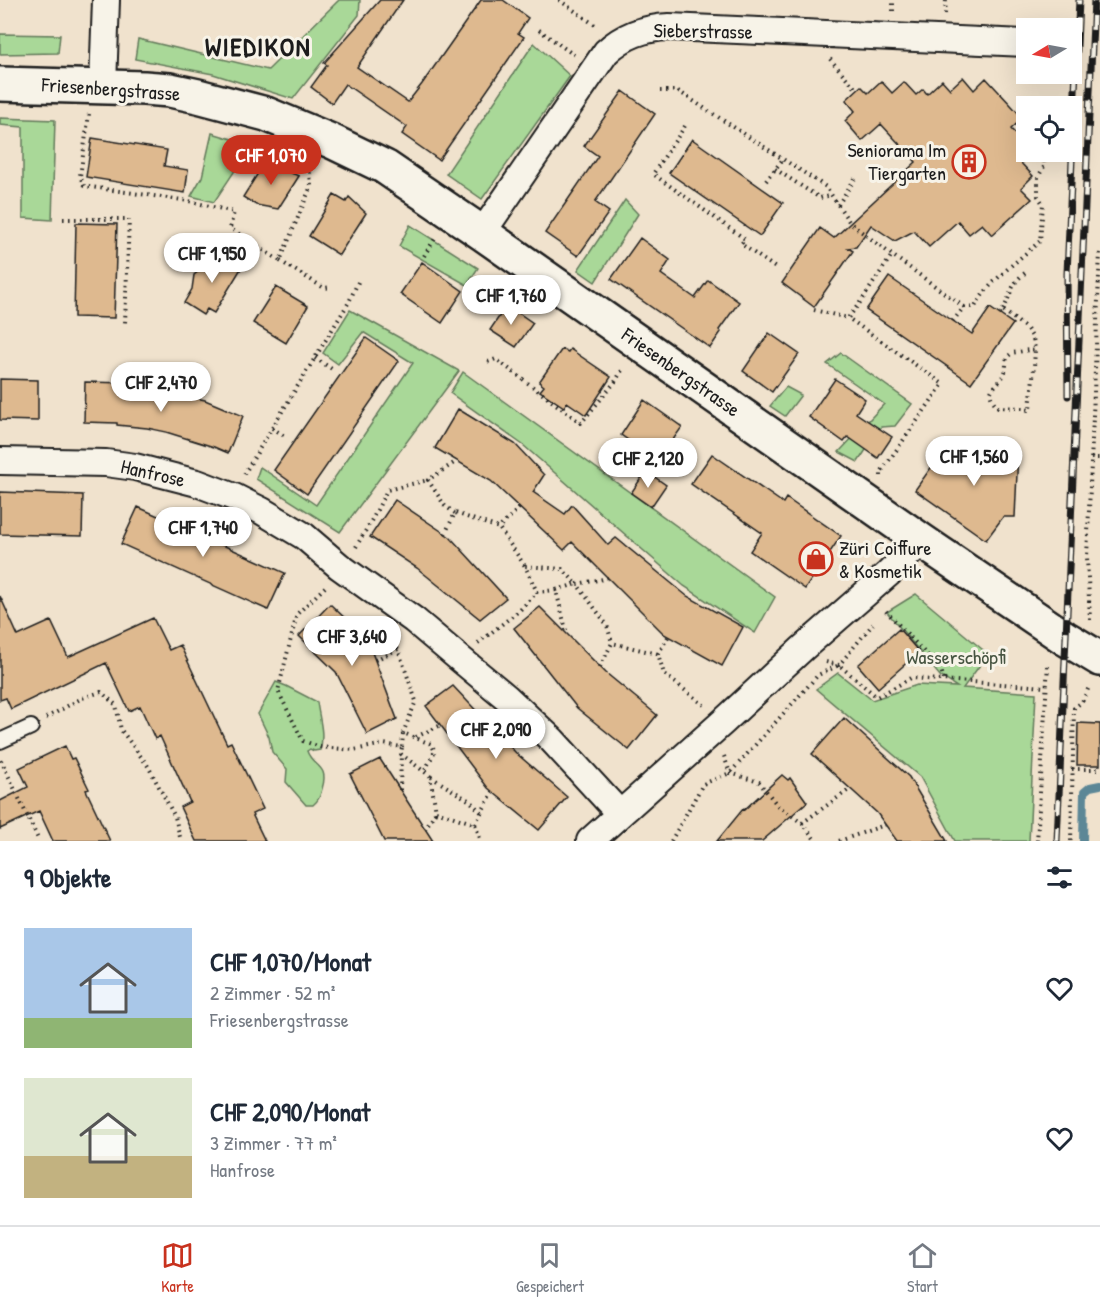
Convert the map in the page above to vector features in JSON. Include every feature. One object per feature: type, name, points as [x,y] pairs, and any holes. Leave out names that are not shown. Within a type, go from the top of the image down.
[{"type":"street","points":[[96,98],[106,0]]},
{"type":"street","name":"Sieberstrasse","points":[[482,233],[606,52],[619,40],[642,30],[669,27],[1016,43]]},
{"type":"street","name":"Friesenbergstrasse","points":[[0,84],[96,98],[170,90],[198,96],[266,114],[385,167],[1065,638],[1095,673]]},
{"type":"street","name":"Hanfrose","points":[[0,461],[106,463],[135,467],[197,483],[262,511],[304,536],[339,566],[414,620],[498,691],[552,740],[620,814]]},
{"type":"street","points":[[590,841],[922,541]]},
{"type":"lane","points":[[0,741],[31,727]]},
{"type":"path","points":[[559,0],[606,33]]},
{"type":"path","points":[[945,17],[946,0]]},
{"type":"path","points":[[539,30],[593,70]]},
{"type":"path","points":[[826,54],[857,90]]},
{"type":"path","points":[[660,91],[678,91],[826,188],[850,223],[963,307],[975,307],[991,285],[1040,241],[1043,204],[1038,196],[1038,177],[1044,162]]},
{"type":"path","points":[[96,98],[80,176],[84,186],[189,201],[234,212],[230,228],[324,288],[332,287]]},
{"type":"path","points":[[685,126],[653,174],[745,239],[741,244],[777,269]]},
{"type":"path","points":[[766,180],[783,159]]},
{"type":"path","points":[[280,261],[311,186],[310,172],[316,160]]},
{"type":"path","points":[[776,169],[820,198],[831,195]]},
{"type":"path","points":[[838,205],[856,177]]},
{"type":"path","points":[[63,219],[129,219],[125,323]]},
{"type":"path","points":[[424,256],[440,231]]},
{"type":"path","points":[[1090,620],[1087,557],[1100,252]]},
{"type":"path","points":[[848,318],[892,255]]},
{"type":"path","points":[[1024,273],[1013,285],[1008,303],[1001,312],[1029,332],[1033,338],[1035,349],[1034,377],[1030,409],[998,407],[990,394],[992,388],[1004,374],[1007,357],[1012,353],[1035,349]]},
{"type":"path","points":[[242,478],[349,302],[358,282]]},
{"type":"path","points":[[953,321],[963,307]]},
{"type":"path","points":[[814,310],[848,318],[944,384],[881,472],[882,480]]},
{"type":"path","points":[[315,358],[335,371]]},
{"type":"path","points":[[488,362],[496,359],[581,423],[615,382],[627,362]]},
{"type":"path","points":[[272,428],[286,437]]},
{"type":"path","points":[[1091,458],[1100,458]]},
{"type":"path","points":[[349,550],[355,548],[387,490],[428,480],[457,461]]},
{"type":"path","points":[[428,480],[445,506],[454,513],[499,528],[525,566],[537,592]]},
{"type":"path","points":[[499,528],[519,508]]},
{"type":"path","points":[[445,534],[454,513]]},
{"type":"path","points":[[525,566],[562,569],[577,584],[607,625],[612,643],[600,667]]},
{"type":"path","points":[[476,645],[520,610],[537,592],[608,578]]},
{"type":"path","points":[[327,585],[297,614],[278,691],[303,741],[320,747],[354,750],[384,744],[402,747]]},
{"type":"path","points":[[556,590],[567,634]]},
{"type":"path","points":[[885,610],[940,666],[944,680]]},
{"type":"path","points":[[671,841],[703,784],[730,773],[818,675],[839,665],[877,619]]},
{"type":"path","points":[[668,637],[658,654],[664,674],[708,708]]},
{"type":"path","points":[[612,643],[658,654]]},
{"type":"path","points":[[375,660],[398,649],[416,701],[404,733],[400,790]]},
{"type":"path","points":[[821,660],[839,665],[877,697],[911,678],[1046,687]]},
{"type":"path","points":[[1037,841],[1048,664]]},
{"type":"path","points":[[1071,841],[1074,708],[1082,702],[1095,673]]},
{"type":"path","points":[[31,727],[82,698],[101,693],[116,705],[121,730],[148,766],[174,817],[181,841]]},
{"type":"path","points":[[415,737],[441,725]]},
{"type":"path","points":[[404,733],[431,744],[435,751],[424,772]]},
{"type":"path","points":[[723,753],[730,773]]},
{"type":"path","points":[[401,754],[424,772],[470,801],[481,812]]},
{"type":"path","points":[[0,758],[39,841]]},
{"type":"path","points":[[1072,769],[1100,770]]},
{"type":"path","points":[[730,773],[759,782],[778,806],[802,823],[816,841]]},
{"type":"path","points":[[425,829],[436,811],[430,776]]},
{"type":"path","points":[[802,823],[850,789]]},
{"type":"path","points":[[481,841],[475,824],[493,792]]},
{"type":"path","points":[[436,811],[475,824]]},
{"type":"path","points":[[839,841],[885,825]]},
{"type":"green space","points":[[339,0],[360,0],[359,15],[293,99],[213,74],[135,59],[138,39],[268,70]]},
{"type":"green space","points":[[0,34],[60,35],[58,53],[0,54]]},
{"type":"green space","points":[[534,43],[570,76],[482,199],[446,174]]},
{"type":"green space","points":[[0,118],[55,120],[52,220],[23,218],[23,127],[0,125]]},
{"type":"green space","points":[[212,133],[252,145],[214,202],[191,196],[202,177]]},
{"type":"green space","points":[[625,200],[638,214],[595,282],[578,270]]},
{"type":"green space","points":[[410,225],[478,268],[467,285],[399,246]]},
{"type":"green space","points":[[350,310],[459,371],[340,532],[256,479],[260,467],[316,505],[413,363],[363,332],[338,364],[323,353]]},
{"type":"green space","points":[[841,353],[912,404],[895,426],[881,427],[858,462],[839,452],[884,404],[827,364]]},
{"type":"green space","points":[[463,372],[775,597],[755,633],[684,586],[523,445],[450,393]]},
{"type":"green space","points":[[786,387],[801,395],[785,416],[770,406]]},
{"type":"green space","name":"Wasserschöpfi","points":[[916,594],[988,654],[963,688],[1036,693],[1029,841],[955,841],[920,777],[816,689],[838,673],[872,700],[917,685],[957,687],[940,676],[887,612]]},
{"type":"green space","points":[[276,682],[317,702],[322,732],[320,750],[307,751],[322,770],[324,781],[319,798],[313,805],[306,805],[286,782],[287,769],[272,752],[269,737],[258,714]]},
{"type":"building","points":[[380,0],[403,0],[357,67],[408,102],[481,0],[503,0],[528,18],[518,33],[524,37],[439,160],[402,134],[407,127],[345,84],[332,103],[311,87],[327,65],[324,63]]},
{"type":"building","name":"Seniorama Im Tiergarten","points":[[963,77],[974,90],[986,78],[1016,110],[1016,124],[1011,129],[1016,134],[1016,162],[1022,162],[1033,176],[1021,188],[1032,199],[992,235],[982,224],[969,234],[958,221],[929,247],[914,231],[895,241],[871,225],[856,247],[848,248],[853,251],[814,307],[782,283],[820,228],[834,238],[916,162],[881,124],[862,141],[845,121],[855,111],[846,100],[861,86],[868,93],[881,81],[892,93],[904,82],[916,95],[923,89],[927,94],[942,80],[950,89]]},
{"type":"building","points":[[623,91],[655,114],[595,202],[609,212],[578,256],[545,233],[598,156],[584,146]]},
{"type":"building","points":[[92,138],[167,150],[164,166],[188,170],[185,193],[86,177]]},
{"type":"building","points":[[692,139],[783,203],[760,236],[669,173]]},
{"type":"building","points":[[265,162],[288,165],[286,171],[299,176],[278,209],[256,205],[243,197]]},
{"type":"building","points":[[334,195],[346,202],[349,197],[366,213],[339,255],[309,236]]},
{"type":"building","points":[[76,223],[117,224],[114,318],[74,317]]},
{"type":"building","points":[[640,238],[670,260],[661,274],[695,298],[708,280],[739,302],[719,330],[721,332],[710,348],[611,279]]},
{"type":"building","points":[[214,251],[242,267],[214,313],[207,309],[203,315],[184,303],[192,289],[194,275],[205,266]]},
{"type":"building","points":[[422,262],[463,291],[442,323],[400,294]]},
{"type":"building","points":[[889,277],[972,334],[990,308],[1013,324],[971,383],[866,310]]},
{"type":"building","points":[[276,287],[308,306],[286,343],[253,323]]},
{"type":"building","points":[[507,305],[533,323],[516,347],[490,330]]},
{"type":"building","points":[[769,333],[799,354],[772,392],[743,371]]},
{"type":"building","points":[[366,338],[399,361],[307,494],[274,470]]},
{"type":"building","points":[[562,349],[568,352],[570,349],[611,377],[586,415],[567,402],[564,407],[540,391],[544,386],[539,382]]},
{"type":"building","points":[[0,379],[38,380],[38,421],[0,420]]},
{"type":"building","points":[[835,379],[865,399],[856,413],[892,437],[878,458],[848,437],[844,442],[809,417]]},
{"type":"building","points":[[85,382],[129,383],[205,400],[243,416],[228,453],[166,432],[117,425],[117,423],[84,422]]},
{"type":"building","points":[[644,400],[682,427],[658,461],[621,435]]},
{"type":"building","points":[[458,409],[515,444],[544,475],[533,492],[565,514],[572,505],[608,545],[616,538],[687,596],[743,627],[722,666],[664,634],[572,542],[564,550],[491,481],[435,448]]},
{"type":"building","points":[[945,448],[1018,451],[1015,517],[1003,517],[986,540],[915,490]]},
{"type":"building","points":[[712,454],[783,503],[786,498],[841,536],[805,589],[750,551],[762,533],[691,484]]},
{"type":"building","points":[[646,471],[666,485],[651,507],[631,493]]},
{"type":"building","points":[[0,492],[83,495],[82,536],[0,534]]},
{"type":"building","points":[[395,500],[450,537],[506,598],[480,619],[417,568],[370,537]]},
{"type":"building","points":[[138,507],[285,573],[268,610],[121,544]]},
{"type":"building","points":[[0,596],[18,636],[51,621],[68,657],[153,618],[169,650],[180,645],[227,744],[231,742],[263,809],[252,814],[265,841],[196,841],[180,807],[190,802],[160,736],[155,739],[140,706],[129,711],[106,663],[11,709],[6,698],[0,700]]},
{"type":"building","points":[[330,604],[367,639],[397,719],[367,734],[336,672],[299,636]]},
{"type":"building","points":[[540,607],[606,673],[657,715],[629,750],[577,708],[514,628]]},
{"type":"building","points":[[899,629],[919,652],[878,688],[858,665]]},
{"type":"building","points":[[453,686],[516,753],[567,797],[539,830],[488,788],[426,706]]},
{"type":"building","points":[[844,718],[909,777],[947,841],[897,841],[877,813],[812,754]]},
{"type":"building","points":[[1078,723],[1100,724],[1100,765],[1077,765]]},
{"type":"building","points":[[65,746],[71,759],[74,758],[89,789],[86,790],[110,841],[53,841],[39,811],[0,829],[0,801],[28,787],[19,768]]},
{"type":"building","points":[[380,759],[433,841],[384,841],[350,774]]},
{"type":"building","points":[[782,775],[788,780],[790,778],[807,802],[762,841],[717,841],[743,809]]},
{"type":"waterway","points":[[1083,841],[1084,792],[1090,787],[1100,785]]},
{"type":"railway","points":[[1068,396],[1067,274],[1079,0]]},
{"type":"railway","points":[[1057,841],[1094,0]]},
{"type":"place","name":"Seniorama Im Tiergarten","points":[[969,162]]},
{"type":"place","name":"Züri Coiffure & Kosmetik","points":[[816,559]]},
{"type":"district","name":"WIEDIKON","points":[[258,47]]}]
